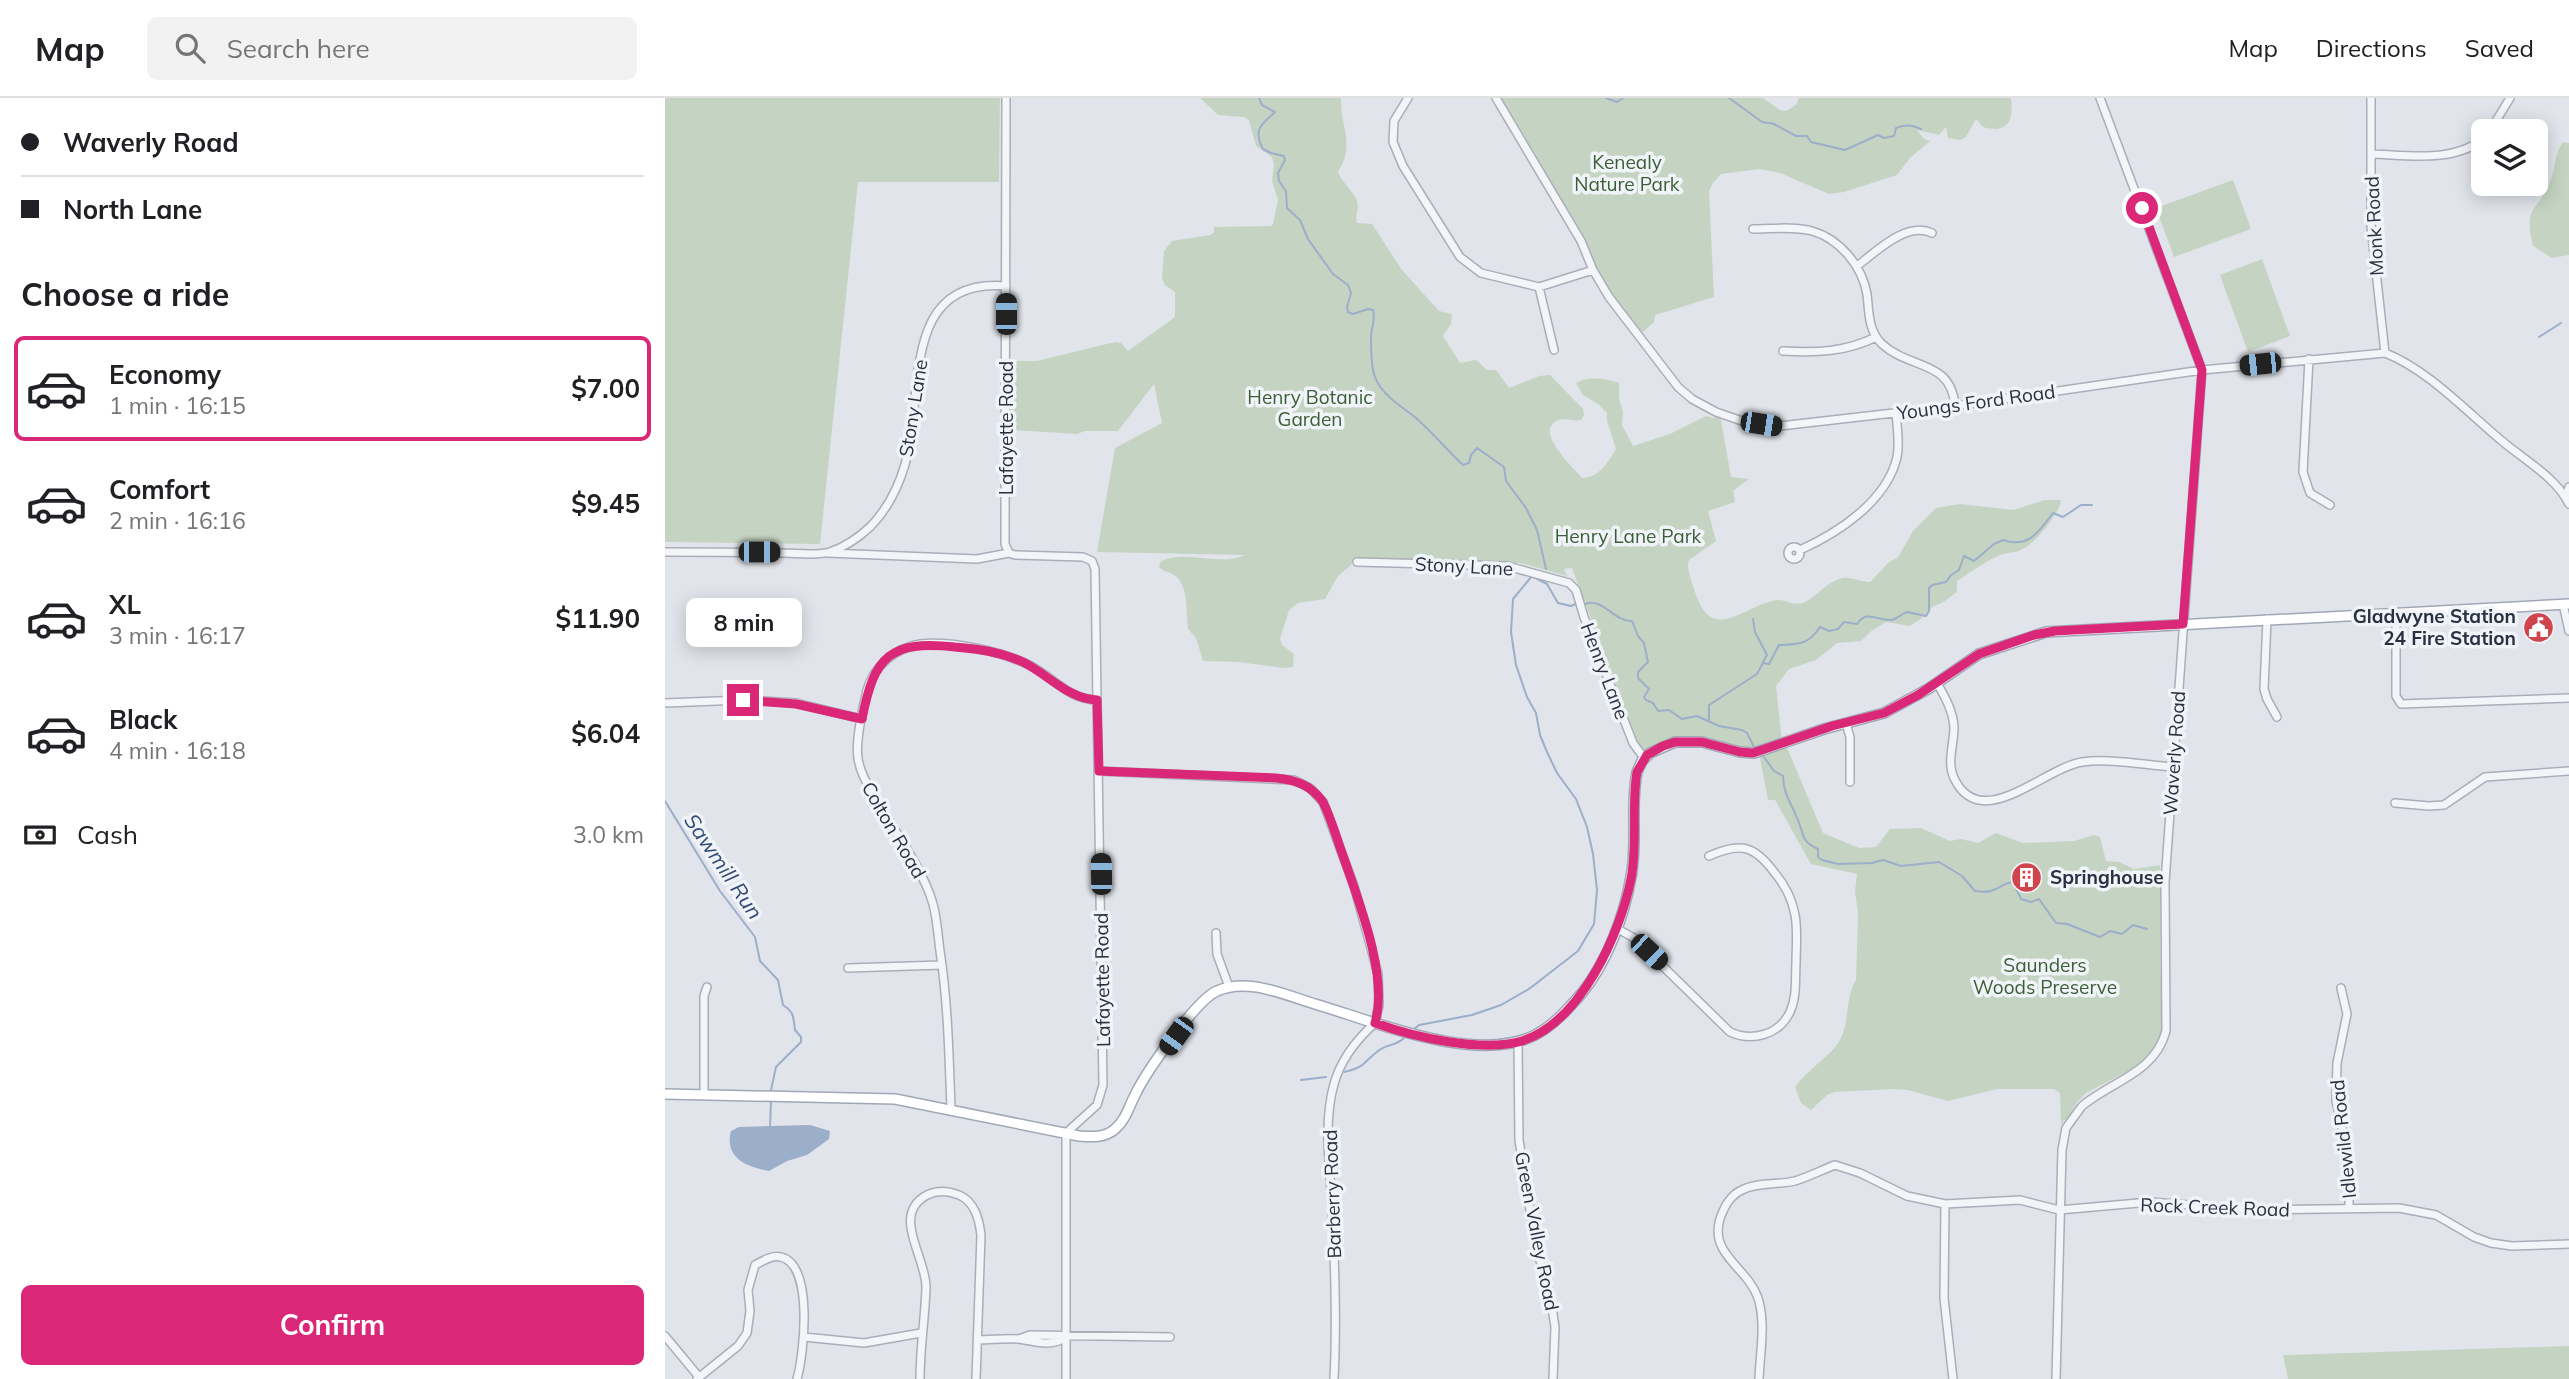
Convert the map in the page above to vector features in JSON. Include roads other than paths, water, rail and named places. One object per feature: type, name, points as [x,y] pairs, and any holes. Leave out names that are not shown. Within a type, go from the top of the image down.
[{"type":"main road","points":[[665,1094],[881,1097],[1066,1133],[1103,1136],[1114,1130],[1123,1120],[1139,1087],[1195,1010],[1209,995],[1230,987],[1257,988],[1409,1035],[1483,1044],[1518,1042],[1544,1030],[1573,1003],[1596,973],[1616,928],[1631,879],[1636,777],[1644,758],[1663,746],[1686,741],[1753,753],[1884,713],[1988,650],[2046,632],[2566,604]]},
{"type":"street","name":"Lafayette Road","points":[[1006,98],[1005,544],[1009,553],[1015,555],[1083,557],[1092,561],[1095,569],[1103,1085],[1097,1105],[1066,1133]]},
{"type":"street","points":[[1408,98],[1394,121],[1393,142],[1403,166],[1460,257],[1481,273],[1539,287],[1593,270]]},
{"type":"street","name":"Youngs Ford Road","points":[[1496,98],[1581,241],[1593,270],[1609,297],[1678,387],[1692,399],[1716,412],[1742,421],[1780,426],[1955,406],[2202,370],[2385,354]]},
{"type":"street","name":"Waverly Road","points":[[2056,1379],[2062,1142],[2073,1115],[2094,1096],[2145,1066],[2159,1050],[2164,1038],[2167,1009],[2165,882],[2202,370],[2100,98]]},
{"type":"street","name":"Monk Road","points":[[2371,98],[2371,226],[2385,354]]},
{"type":"street","points":[[2497,119],[2510,98]]},
{"type":"street","points":[[2371,154],[2445,155],[2471,147]]},
{"type":"street","points":[[1753,229],[1812,231],[1837,245],[1857,267],[1866,291],[1870,323],[1876,337],[1891,352],[1943,375],[1954,391],[1955,406]]},
{"type":"street","points":[[1857,267],[1890,242],[1909,232],[1924,229],[1932,233]]},
{"type":"street","name":"Stony Lane","points":[[828,553],[852,542],[872,524],[884,510],[899,482],[910,444],[922,345],[931,320],[938,310],[960,291],[991,285],[1006,286]]},
{"type":"street","points":[[1539,287],[1554,350]]},
{"type":"street","points":[[1783,351],[1812,353],[1845,349],[1876,337]]},
{"type":"street","points":[[2385,354],[2402,361],[2427,379],[2545,477],[2568,501]]},
{"type":"street","points":[[2309,359],[2302,472],[2311,493],[2330,505]]},
{"type":"street","points":[[1800,550],[1841,527],[1863,510],[1882,487],[1897,459],[1896,413]]},
{"type":"street","points":[[2568,501],[2569,487]]},
{"type":"street","name":"Stony Lane","points":[[665,552],[828,553],[977,559],[1009,553]]},
{"type":"street","name":"Stony Lane","points":[[1357,562],[1507,566],[1569,583]]},
{"type":"street","name":"Henry Lane","points":[[1569,583],[1576,590],[1633,743],[1644,758]]},
{"type":"street","points":[[2566,604],[2569,631]]},
{"type":"street","points":[[2396,612],[2396,696],[2401,704],[2569,698]]},
{"type":"street","points":[[2267,619],[2265,694],[2277,717]]},
{"type":"street","name":"Colton Road","points":[[951,1109],[948,1013],[930,893],[860,767],[857,753],[868,687],[880,665],[897,652],[919,645],[981,649],[1006,656],[1034,668],[1076,697],[1097,700]]},
{"type":"street","points":[[1937,683],[1952,715],[1954,734],[1951,761],[1954,778],[1964,792],[1978,800],[1989,802],[2000,799],[2060,769],[2081,763],[2173,767]]},
{"type":"street","points":[[665,703],[743,700],[796,704],[862,719]]},
{"type":"street","points":[[1846,723],[1850,737],[1850,782]]},
{"type":"street","points":[[1099,771],[1287,779],[1300,782],[1315,792],[1326,808],[1350,874],[1376,963],[1379,994],[1375,1023]]},
{"type":"street","points":[[2395,803],[2444,805],[2485,777],[2569,771]]},
{"type":"street","points":[[1616,928],[1634,938],[1730,1031],[1752,1037],[1773,1030],[1788,1015],[1795,995],[1796,931],[1789,894],[1764,859],[1751,850],[1731,848],[1709,856]]},
{"type":"street","points":[[1216,933],[1217,954],[1230,987]]},
{"type":"street","points":[[848,968],[942,965]]},
{"type":"street","points":[[704,1095],[704,996],[707,987]]},
{"type":"street","name":"Idlewild Road","points":[[2341,988],[2347,1007],[2347,1018],[2337,1063],[2336,1101],[2349,1159],[2349,1209]]},
{"type":"street","name":"Barberry Road","points":[[1334,1379],[1336,1279],[1329,1134],[1331,1103],[1334,1083],[1344,1059],[1359,1038],[1375,1023]]},
{"type":"street","name":"Green Valley Road","points":[[1518,1042],[1519,1140],[1535,1242],[1552,1301],[1555,1326],[1553,1379]]},
{"type":"street","points":[[1066,1133],[1066,1379]]},
{"type":"street","name":"Rock Creek Road","points":[[1759,1379],[1762,1318],[1757,1294],[1728,1259],[1718,1237],[1721,1214],[1733,1196],[1743,1189],[1796,1181],[1835,1165],[1860,1173],[1907,1196],[1945,1204],[2020,1200],[2059,1210],[2150,1202],[2255,1210],[2399,1208],[2435,1215],[2474,1237],[2491,1243],[2511,1246],[2569,1244]]},
{"type":"street","points":[[920,1379],[926,1285],[924,1267],[909,1224],[911,1213],[927,1195],[947,1192],[966,1199],[976,1211],[979,1220],[981,1235],[976,1379]]},
{"type":"street","points":[[1945,1204],[1944,1298],[1953,1379]]},
{"type":"street","points":[[665,1336],[698,1378],[738,1346],[747,1334],[750,1311],[748,1290],[755,1265],[770,1257],[782,1257],[795,1267],[802,1286],[804,1337],[797,1379]]},
{"type":"street","points":[[804,1337],[863,1343],[921,1333]]},
{"type":"street","points":[[978,1340],[1019,1339],[1031,1343],[1058,1343],[1066,1337],[1170,1337]]},
{"type":"water","points":[[810,1125],[830,1131],[829,1139],[807,1155],[787,1161],[769,1171],[745,1164],[731,1148],[731,1131],[739,1127]]},
{"type":"waterway","points":[[1259,98],[1262,105],[1275,112],[1260,127],[1259,136],[1263,149],[1284,156],[1285,160],[1278,173],[1279,181],[1286,191],[1287,208],[1300,220],[1308,239],[1333,274],[1348,285],[1351,293],[1348,312],[1353,314],[1373,310],[1371,358],[1379,385],[1390,398],[1422,423],[1463,465],[1469,463],[1477,448],[1504,467],[1506,481],[1526,508],[1537,530],[1546,569]]},
{"type":"waterway","points":[[1606,98],[1617,102],[1623,98]]},
{"type":"waterway","points":[[1729,98],[1762,122],[1774,124],[1796,136],[1807,136],[1811,142],[1845,150],[1878,135],[1884,138],[1894,136],[1896,128],[1899,127],[1921,129]]},
{"type":"waterway","points":[[2539,337],[2561,323]]},
{"type":"waterway","points":[[1709,720],[1709,705],[1757,674],[1763,663],[1769,664],[1779,645],[1802,643],[1811,638],[1820,627],[1829,631],[1838,629],[1844,622],[1857,624],[1868,616],[1886,620],[1895,619],[1907,612],[1926,616],[1929,611],[1929,588],[1946,582],[1959,570],[1964,556],[1974,561],[2003,540],[2027,540],[2038,532],[2053,513],[2063,517],[2081,505],[2092,505]]},
{"type":"waterway","points":[[1413,1030],[1419,1025],[1472,1015],[1501,1005],[1529,989],[1578,951],[1594,924],[1597,890],[1587,827],[1576,799],[1557,773],[1540,735],[1536,713],[1527,697],[1516,665],[1511,632],[1513,599],[1532,576],[1547,584],[1558,603],[1571,606],[1576,604]]},
{"type":"waterway","points":[[1585,604],[1597,604],[1620,618],[1632,621],[1644,643],[1648,662],[1638,672],[1638,678],[1649,689],[1644,697],[1653,703],[1658,711],[1669,710],[1682,719],[1697,716],[1719,726],[1742,730],[1747,733],[1754,747]]},
{"type":"waterway","points":[[1753,619],[1755,632],[1767,655],[1763,662]]},
{"type":"waterway","points":[[1764,757],[1774,771],[1783,776],[1786,793],[1803,836],[1818,849],[1818,857],[1822,860],[1838,864],[1883,860],[1901,866],[1939,862],[1962,876],[1975,891],[1989,891],[2013,882],[2021,899],[2031,902],[2039,899],[2056,923],[2067,924],[2100,937],[2110,931],[2122,934],[2133,925],[2147,929]]},
{"type":"waterway","name":"Sawmill Run","points":[[665,801],[720,891],[755,937],[760,961],[778,980],[783,1005],[792,1013],[795,1030],[801,1037],[801,1042],[776,1067],[771,1090]]},
{"type":"waterway","points":[[2017,886],[2024,883],[2025,878]]},
{"type":"waterway","points":[[1344,1072],[1360,1066],[1381,1049],[1404,1038]]},
{"type":"waterway","points":[[1301,1080],[1326,1077]]},
{"type":"waterway","name":"Sawmill Run","points":[[770,1128],[771,1101]]},
{"type":"place","name":"Gladwyne Station 24 Fire Station","points":[[2539,627]]},
{"type":"place","name":"Springhouse","points":[[2027,877]]},
{"type":"park label","name":"Kenealy Nature Park","points":[[1627,173]]},
{"type":"park label","name":"Henry Botanic Garden","points":[[1310,408]]},
{"type":"park label","name":"Henry Lane Park","points":[[1628,536]]},
{"type":"park label","name":"Saunders Woods Preserve","points":[[2045,976]]}]
